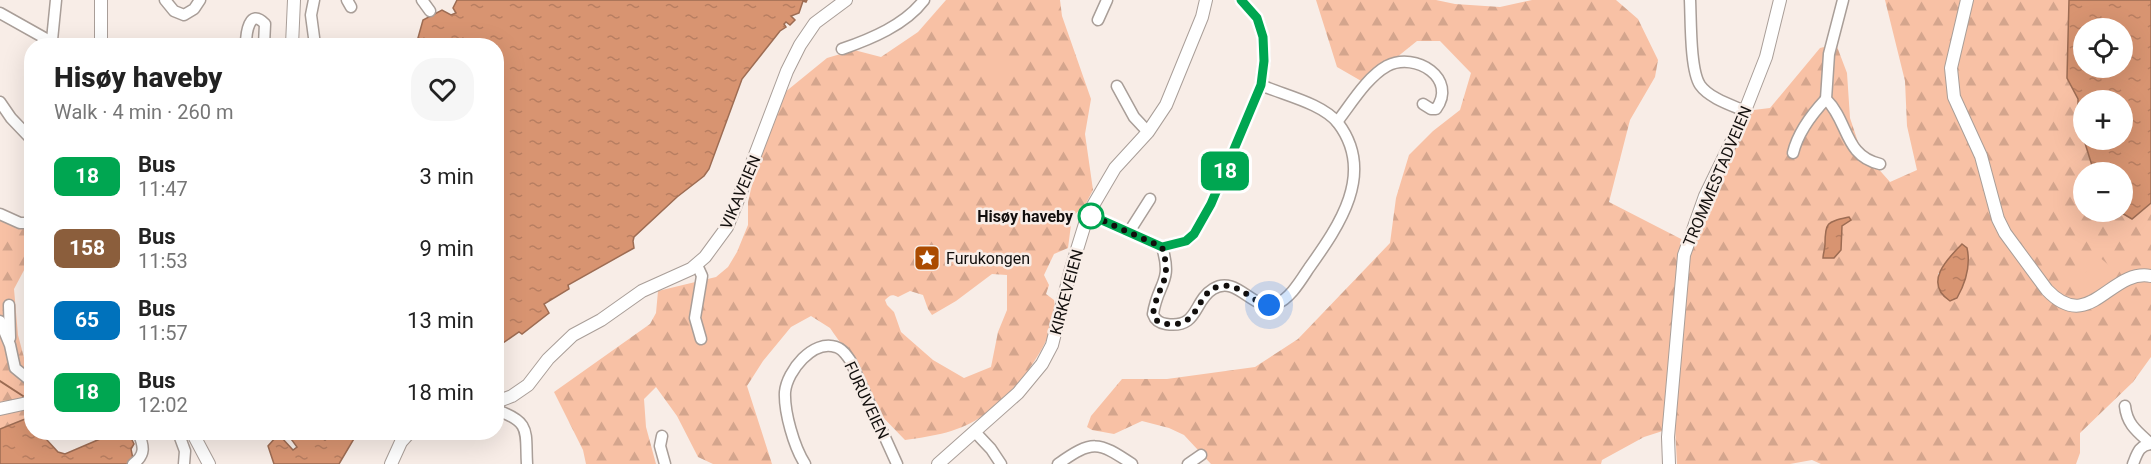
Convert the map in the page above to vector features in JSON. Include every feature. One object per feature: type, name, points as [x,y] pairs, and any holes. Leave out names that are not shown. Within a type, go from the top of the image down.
[{"type":"main road","points":[[101,0],[101,38]]},
{"type":"main road","points":[[292,38],[294,0]]},
{"type":"main road","name":"VIKAVEIEN","points":[[504,399],[528,385],[548,359],[573,335],[602,320],[642,291],[697,265],[705,258],[727,227],[787,71],[800,45],[816,23],[846,0]]},
{"type":"main road","name":"KIRKEVEIEN","points":[[938,464],[1031,379],[1048,354],[1088,214],[1115,168],[1148,132],[1169,100],[1202,17],[1206,0]]},
{"type":"main road","name":"TROMMESTADVEIEN","points":[[1669,464],[1668,437],[1684,255],[1705,196],[1745,111],[1766,57],[1780,0]]},
{"type":"main road","points":[[1967,0],[1953,57],[1952,89],[1959,111],[1982,156],[1993,207],[2005,233],[2047,290],[2054,298],[2067,304],[2081,305],[2092,302],[2130,276],[2140,274],[2151,276]]},
{"type":"main road","points":[[0,408],[24,404]]},
{"type":"main road","points":[[196,440],[209,464]]},
{"type":"main road","points":[[205,440],[216,464]]},
{"type":"main road","points":[[391,464],[403,440]]},
{"type":"street","points":[[55,38],[56,0]]},
{"type":"street","points":[[165,0],[174,11],[184,15],[194,9],[200,0]]},
{"type":"street","points":[[314,0],[311,15],[314,38]]},
{"type":"street","points":[[422,0],[430,11]]},
{"type":"street","points":[[842,49],[863,42],[884,31],[924,0]]},
{"type":"street","points":[[1098,20],[1107,0]]},
{"type":"street","points":[[1088,214],[1162,247],[1186,241],[1194,234],[1216,193],[1261,85],[1264,61],[1263,37],[1257,18],[1241,0]]},
{"type":"street","points":[[1690,0],[1695,70],[1699,84],[1706,91],[1745,111]]},
{"type":"street","points":[[1793,153],[1796,139],[1826,99],[1829,54],[1843,0]]},
{"type":"street","points":[[0,13],[46,38]]},
{"type":"street","points":[[247,38],[248,27],[255,19],[265,24],[264,38]]},
{"type":"street","points":[[1337,122],[1373,78],[1386,67],[1397,62],[1417,62],[1438,79],[1442,90],[1440,104],[1436,109],[1423,104]]},
{"type":"street","points":[[1162,247],[1167,272],[1154,304],[1153,314],[1158,322],[1177,324],[1193,316],[1207,294],[1214,288],[1236,287],[1261,304],[1274,305],[1282,301],[1300,281],[1338,225],[1352,192],[1354,174],[1353,159],[1337,122],[1311,104],[1261,85]]},
{"type":"street","points":[[1117,86],[1134,117],[1148,132]]},
{"type":"street","points":[[1826,99],[1836,108],[1851,144],[1859,154],[1868,161],[1880,164]]},
{"type":"street","points":[[0,102],[24,131]]},
{"type":"street","points":[[1129,232],[1150,199]]},
{"type":"street","points":[[0,214],[20,224],[24,224]]},
{"type":"street","points":[[697,265],[702,276],[695,318],[700,339]]},
{"type":"street","points":[[9,305],[10,345]]},
{"type":"street","points":[[0,321],[10,345],[15,368],[24,375]]},
{"type":"street","name":"FURUVEIEN","points":[[805,464],[790,426],[785,393],[788,380],[795,366],[806,356],[821,347],[834,346],[842,350],[850,360],[897,464]]},
{"type":"street","points":[[2125,406],[2129,423],[2151,444]]},
{"type":"street","points":[[504,413],[514,416],[523,426],[527,438],[527,464]]},
{"type":"street","points":[[975,432],[992,449],[1000,464]]},
{"type":"street","points":[[662,436],[660,446],[665,464]]},
{"type":"street","points":[[133,464],[140,459],[144,451],[141,440]]},
{"type":"street","points":[[181,440],[185,451],[184,464]]},
{"type":"street","points":[[2133,464],[2139,449],[2145,444],[2151,444]]},
{"type":"street","points":[[1058,464],[1080,449],[1096,446],[1111,450],[1132,464]]},
{"type":"green space","points":[[946,0],[1060,0],[1062,16],[1091,99],[1085,134],[1093,190],[1085,205],[1072,217],[1068,248],[1054,254],[1044,275],[1049,285],[1046,294],[1054,300],[1054,314],[1051,330],[1033,364],[996,406],[975,421],[946,432],[905,440],[874,408],[856,365],[830,328],[811,316],[791,327],[763,361],[747,386],[772,464],[713,464],[698,457],[677,416],[656,387],[644,399],[646,427],[656,464],[586,464],[583,450],[554,392],[650,324],[656,313],[658,291],[716,277],[728,267],[748,225],[748,202],[754,176],[784,93],[827,58],[854,50],[881,57],[918,32]],"holes":[[[992,274],[1007,275],[1007,310],[998,332],[991,367],[964,378],[933,360],[901,332],[894,312],[885,300],[888,297],[898,297],[910,291],[923,295],[932,315],[956,301]]]},
{"type":"green space","points":[[1316,0],[1436,0],[1455,4],[1500,7],[1532,0],[1616,0],[1638,19],[1658,60],[1655,77],[1630,120],[1609,202],[1685,241],[1745,111],[1770,108],[1820,48],[1836,44],[1847,73],[1850,118],[1860,148],[1890,182],[1917,170],[1907,126],[1905,81],[1885,0],[2069,0],[2067,78],[2073,90],[2073,150],[2087,150],[2091,162],[2073,162],[2073,222],[2133,222],[2133,218],[2151,203],[2151,357],[2133,382],[2080,433],[2080,453],[2076,464],[1821,464],[1812,460],[1790,464],[1677,464],[1675,427],[1644,437],[1602,460],[1601,464],[1211,464],[1184,435],[1169,428],[1142,421],[1114,434],[1087,427],[1091,416],[1122,379],[1167,379],[1255,367],[1298,339],[1390,243],[1396,198],[1409,155],[1433,131],[1460,110],[1471,73],[1440,41],[1417,41],[1363,82],[1337,67]],"holes":[[[1967,272],[1967,275],[1943,296],[1938,286],[1938,273]]]},
{"type":"green space","points":[[977,59],[1004,59],[1004,72],[977,72]]},
{"type":"green space","points":[[0,210],[24,223],[24,270],[14,289],[18,335],[24,358],[24,420],[0,429]]},
{"type":"green space","points":[[2098,256],[2111,267],[2089,295],[2075,285]]},
{"type":"water","points":[[457,0],[807,0],[803,1],[799,13],[791,16],[795,20],[790,25],[786,22],[784,24],[786,27],[780,31],[742,79],[709,169],[704,176],[677,197],[634,237],[634,248],[568,285],[569,289],[544,304],[549,313],[522,334],[519,332],[504,342],[504,38],[418,38],[423,20],[442,10],[451,15],[456,13],[453,8]]},
{"type":"water","points":[[2069,0],[2151,0],[2151,203],[2133,218],[2133,162],[2091,162],[2087,150],[2133,150],[2133,90],[2073,90],[2067,78]]},
{"type":"water","points":[[1849,217],[1851,220],[1842,226],[1841,250],[1834,258],[1823,258],[1827,227],[1836,220]]},
{"type":"water","points":[[1962,244],[1967,248],[1967,274],[1957,298],[1950,301],[1938,287],[1938,279],[1944,264]]},
{"type":"water","points":[[24,420],[24,440],[47,440],[58,452],[65,454],[98,440],[132,440],[134,464],[0,464],[0,429]]},
{"type":"water","points":[[273,440],[284,440],[293,450],[297,447],[292,440],[353,440],[339,464],[274,464],[268,446]]},
{"type":"waterway","points":[[0,381],[23,396]]},
{"type":"bus line","name":"18","points":[[1088,214],[1162,247],[1186,241],[1194,234],[1211,204],[1261,85],[1264,61],[1263,37],[1257,18],[1241,0]]},
{"type":"place","name":"Hisøy haveby","points":[[1091,216]]},
{"type":"place","name":"Furukongen","points":[[927,258]]},
{"type":"route","points":[[1091,216],[1088,214],[1162,247],[1167,272],[1154,304],[1153,314],[1158,322],[1177,324],[1187,321],[1193,316],[1207,294],[1214,288],[1224,286],[1236,287],[1261,304],[1269,305]]}]
